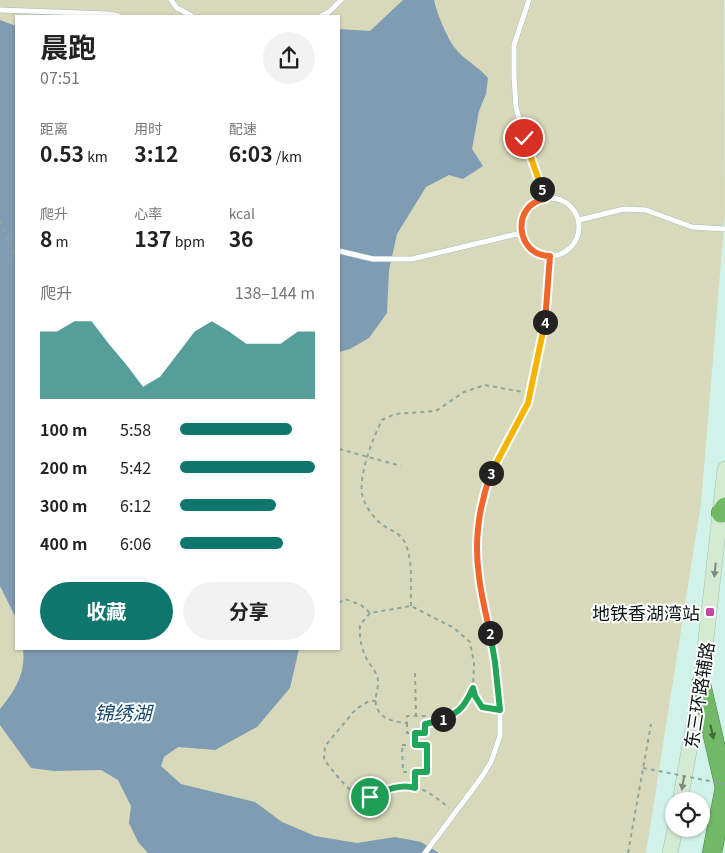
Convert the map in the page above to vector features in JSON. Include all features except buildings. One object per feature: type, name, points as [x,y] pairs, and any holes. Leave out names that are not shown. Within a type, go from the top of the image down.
[{"type":"highway","points":[[701,684],[725,786],[712,853]]},
{"type":"main road","name":"东三环路辅路","points":[[682,792],[701,684],[723,510],[725,469]]},
{"type":"main road","points":[[670,853],[673,837]]},
{"type":"lane","points":[[171,0],[177,8],[190,15]]},
{"type":"lane","points":[[323,15],[329,12],[341,0]]},
{"type":"lane","points":[[529,0],[514,45],[516,107],[524,138],[545,199]]},
{"type":"lane","points":[[0,10],[114,15]]},
{"type":"lane","points":[[545,199],[560,200],[568,204],[575,211],[579,220],[580,230],[572,247],[555,257],[536,254],[528,248],[521,233],[521,220],[525,211],[532,204],[545,199]]},
{"type":"lane","points":[[579,220],[624,209],[646,210],[692,227],[725,229]]},
{"type":"lane","points":[[340,251],[372,259],[412,259],[521,233]]},
{"type":"lane","points":[[425,853],[481,778],[491,762],[500,736],[500,710],[495,662],[478,575],[478,532],[483,495],[492,470],[528,403],[546,318],[550,256]]},
{"type":"path","points":[[0,221],[15,258]]},
{"type":"path","points":[[411,606],[410,562],[404,541],[392,529],[380,524],[367,507],[362,494],[363,479],[372,440],[382,420],[394,414],[436,411],[464,392],[485,385],[530,393]]},
{"type":"path","points":[[340,449],[402,466]]},
{"type":"path","points":[[340,602],[345,599],[361,604],[370,614]]},
{"type":"path","points":[[407,723],[392,721],[383,716],[376,708],[378,682],[376,674],[361,646],[359,635],[360,625],[370,614],[411,606],[454,628],[470,642],[474,663],[473,688],[475,696],[482,707],[500,710]]},
{"type":"path","points":[[415,673],[416,716]]},
{"type":"path","points":[[425,724],[457,713],[467,702],[473,688]]},
{"type":"path","points":[[376,701],[369,701],[356,709],[324,746],[324,760],[354,793],[370,797],[391,788],[408,786],[430,793],[455,813]]},
{"type":"path","points":[[407,716],[416,716],[425,716],[425,733],[407,733],[407,716]]},
{"type":"path","points":[[628,853],[651,724]]},
{"type":"path","points":[[415,733],[415,745]]},
{"type":"path","points":[[402,745],[427,745],[427,772],[415,772],[402,772],[402,745]]},
{"type":"path","points":[[643,768],[725,786]]},
{"type":"path","points":[[415,772],[415,788]]},
{"type":"green space","points":[[0,0],[724,0],[725,213],[701,503],[646,853],[0,853]]},
{"type":"water","points":[[403,0],[434,0],[452,44],[462,56],[488,78],[486,94],[479,111],[472,149],[483,166],[463,179],[449,175],[426,187],[397,234],[389,270],[387,313],[369,338],[350,349],[340,352],[340,29],[370,31]]},
{"type":"water","points":[[0,20],[15,26],[15,616],[0,586]]},
{"type":"water","name":"锦绣湖","points":[[23,650],[299,650],[290,688],[257,727],[215,750],[178,747],[164,757],[161,766],[181,784],[255,802],[282,822],[315,836],[357,843],[395,837],[421,842],[439,853],[148,853],[138,842],[129,823],[131,806],[118,780],[101,770],[54,771],[31,768],[0,725],[0,709],[15,688],[21,674]]},
{"type":"place","name":"地铁香湖湾站","points":[[710,612]]},
{"type":"route","points":[[370,797],[391,788],[408,786],[415,788],[415,772],[427,772],[427,745],[415,745],[415,733],[425,733],[425,724],[457,713],[467,702],[473,688],[475,696],[482,707],[500,710],[495,662],[478,575],[478,532],[483,495],[492,470],[528,403],[546,318],[550,256],[536,254],[528,248],[520,230],[521,220],[525,211],[532,204],[545,199],[524,138]]}]
